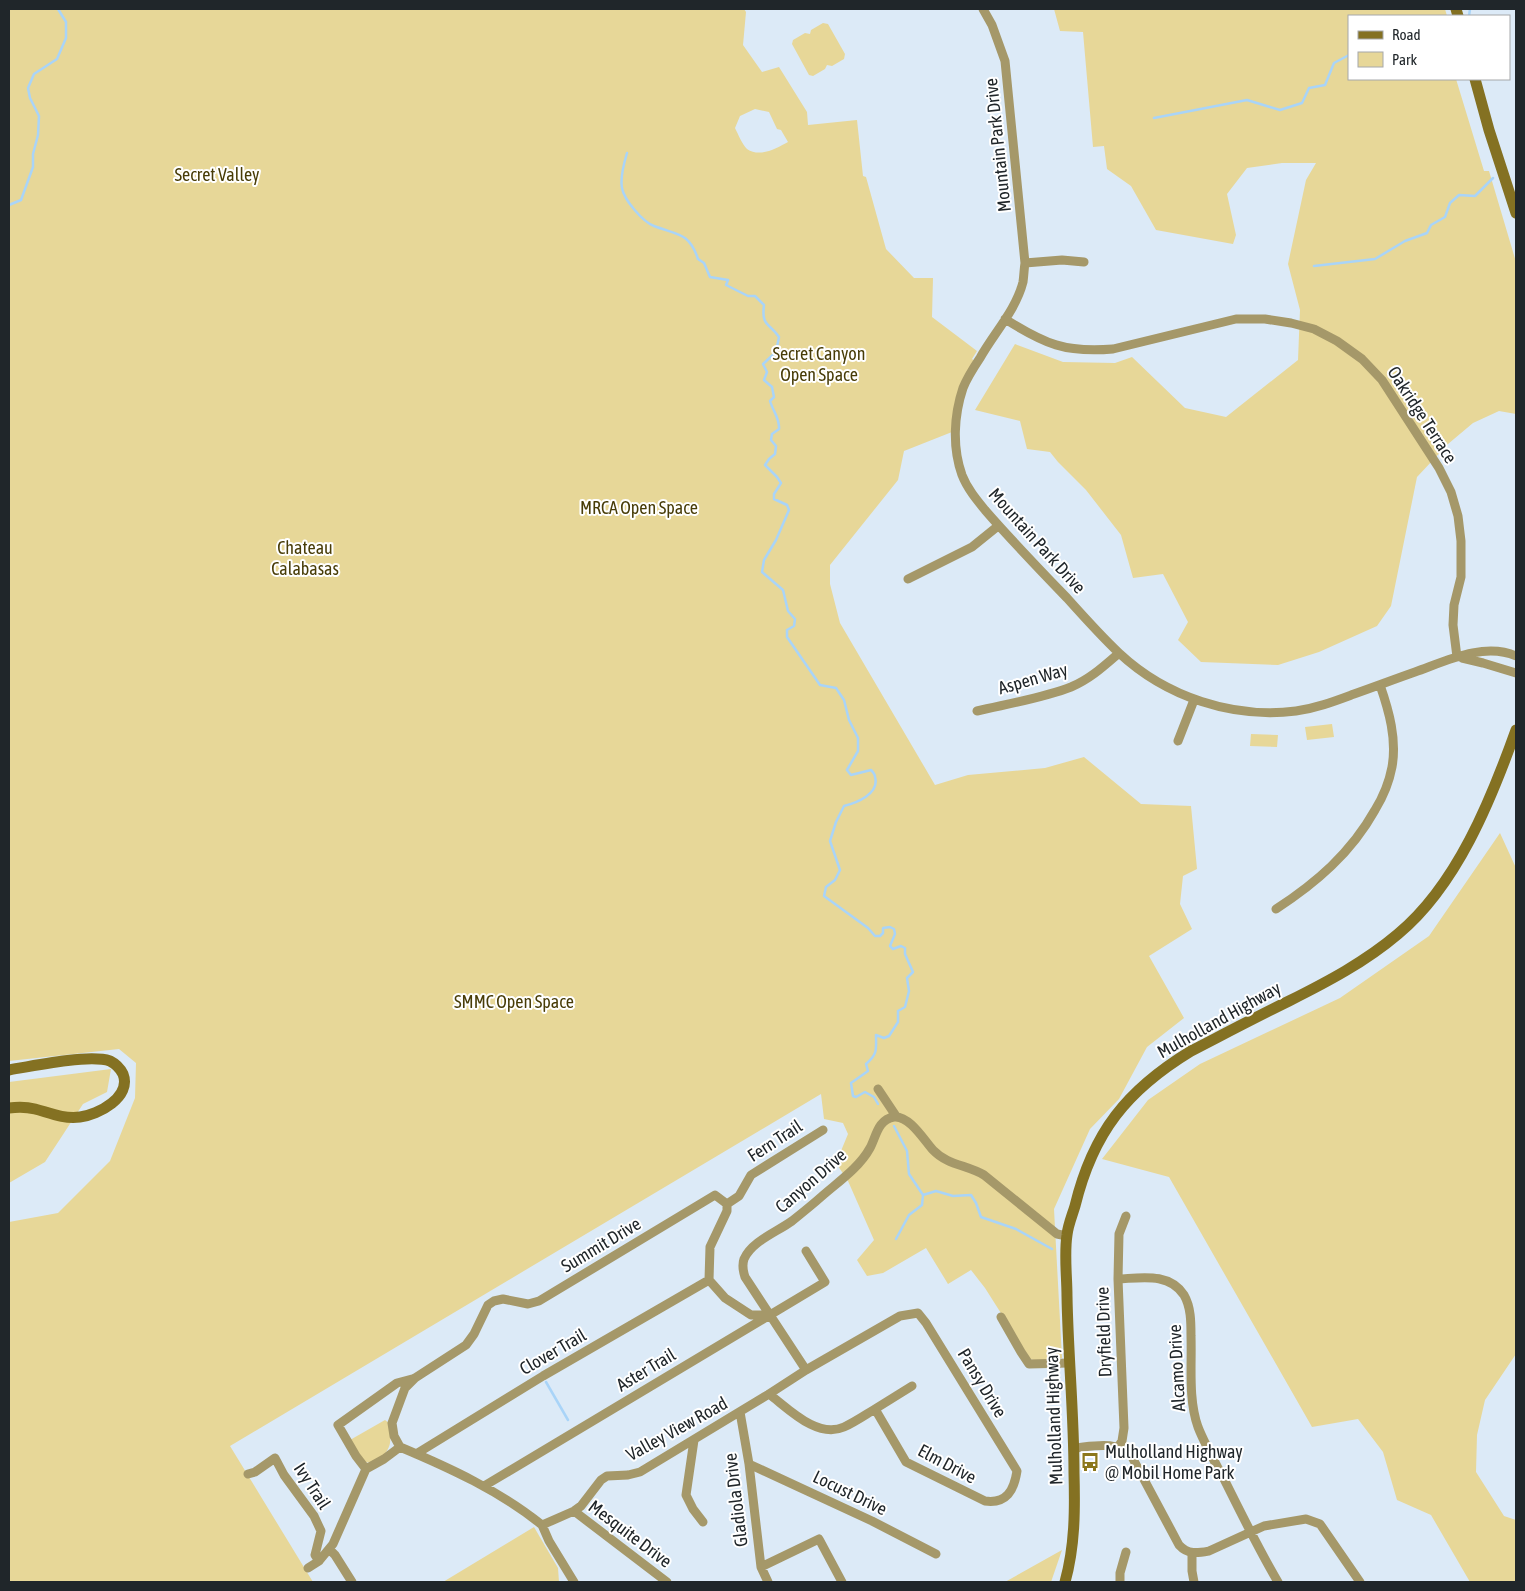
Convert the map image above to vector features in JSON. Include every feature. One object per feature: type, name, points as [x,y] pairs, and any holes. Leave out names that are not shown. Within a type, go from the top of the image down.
[{"type":"main road","points":[[1475,80],[1489,130],[1516,213]]},
{"type":"main road","name":"Mulholland Highway","points":[[1065,1582],[1073,1548],[1075,1502],[1069,1363],[1067,1236],[1080,1185],[1091,1155],[1116,1113],[1161,1070],[1191,1051],[1352,968],[1399,934],[1441,887],[1468,840],[1494,788],[1516,730]]},
{"type":"main road","points":[[9,1070],[98,1058],[112,1062],[120,1069],[124,1079],[123,1088],[118,1097],[107,1107],[94,1114],[66,1118],[33,1108],[9,1108]]},
{"type":"street","name":"Mountain Park Drive","points":[[983,9],[992,25],[1005,61],[1025,263],[1016,301],[980,357],[964,387],[957,413],[955,432],[957,454],[962,475],[972,494],[998,526],[1119,653],[1147,675],[1170,689],[1194,700],[1233,709],[1275,713],[1298,711],[1327,704],[1457,657],[1484,651],[1502,652],[1516,656]]},
{"type":"street","points":[[1025,263],[1062,260],[1084,262]]},
{"type":"street","name":"Oakridge Terrace","points":[[1006,319],[1052,345],[1084,350],[1113,349],[1236,319],[1265,319],[1291,323],[1314,329],[1337,341],[1362,360],[1382,380],[1439,468],[1454,500],[1461,541],[1461,577],[1454,605],[1453,618],[1457,657]]},
{"type":"street","points":[[908,579],[972,547],[998,526]]},
{"type":"street","points":[[1497,667],[1502,652]]},
{"type":"street","name":"Aspen Way","points":[[977,710],[1072,687],[1096,673],[1119,653]]},
{"type":"street","points":[[1457,657],[1516,673]]},
{"type":"street","points":[[1276,909],[1329,870],[1361,833],[1381,800],[1392,767],[1393,749],[1389,712],[1380,685]]},
{"type":"street","points":[[1178,741],[1194,700]]},
{"type":"street","points":[[878,1089],[896,1116],[909,1122],[939,1155],[952,1163],[984,1175],[1057,1234],[1067,1236]]},
{"type":"street","name":"Canyon Drive","points":[[806,1370],[745,1277],[743,1261],[747,1253],[756,1245],[791,1221],[853,1169],[870,1148],[880,1126],[887,1119],[896,1116]]},
{"type":"street","name":"Fern Trail","points":[[727,1204],[739,1196],[751,1175],[823,1130]]},
{"type":"street","name":"Summit Drive","points":[[400,1447],[394,1436],[392,1423],[405,1388],[415,1378],[466,1344],[474,1334],[488,1305],[503,1299],[528,1304],[539,1301],[713,1196],[718,1196],[727,1204]]},
{"type":"street","points":[[727,1204],[727,1211],[710,1247],[709,1280],[725,1298],[751,1315],[770,1315]]},
{"type":"street","name":"Dryfield Drive","points":[[1118,1447],[1122,1441],[1124,1428],[1118,1279],[1119,1234],[1126,1216]]},
{"type":"street","name":"Aster Trail","points":[[484,1486],[825,1282],[806,1251]]},
{"type":"street","name":"Alcamo Drive","points":[[1118,1279],[1162,1279],[1176,1286],[1184,1294],[1191,1319],[1193,1400],[1198,1426],[1250,1532],[1278,1582]]},
{"type":"street","name":"Clover Trail","points":[[416,1454],[543,1376],[709,1280]]},
{"type":"street","name":"Valley View Road","points":[[542,1525],[581,1506],[601,1480],[607,1476],[628,1475],[640,1472],[806,1370],[900,1316],[918,1313]]},
{"type":"street","name":"Pansy Drive","points":[[918,1313],[1017,1471]]},
{"type":"street","points":[[1001,1317],[1029,1364],[1069,1363]]},
{"type":"street","points":[[366,1469],[338,1425],[397,1383],[415,1378]]},
{"type":"street","points":[[769,1394],[812,1426],[828,1429],[844,1427],[912,1386]]},
{"type":"street","name":"Elm Drive","points":[[875,1409],[906,1462],[978,1498],[990,1502],[1003,1498],[1013,1488],[1017,1471]]},
{"type":"street","name":"Gladiola Drive","points":[[740,1412],[749,1464],[761,1567],[768,1582]]},
{"type":"street","points":[[694,1440],[686,1495],[702,1522]]},
{"type":"street","points":[[1074,1448],[1108,1444],[1126,1450],[1132,1457],[1179,1546],[1185,1551],[1192,1553],[1209,1551],[1264,1526],[1300,1519],[1314,1521],[1320,1524],[1327,1533],[1360,1582]]},
{"type":"street","points":[[308,1568],[319,1561],[330,1550],[366,1469],[400,1447],[484,1486],[522,1508],[542,1525],[549,1542],[574,1582]]},
{"type":"street","name":"Ivy Trail","points":[[248,1474],[255,1472],[275,1458],[284,1475],[314,1516],[321,1531],[315,1555],[319,1561]]},
{"type":"street","name":"Locust Drive","points":[[749,1464],[872,1521],[936,1554]]},
{"type":"street","name":"Mesquite Drive","points":[[574,1511],[667,1582]]},
{"type":"street","points":[[761,1567],[819,1539],[842,1582]]},
{"type":"street","points":[[330,1550],[335,1554],[352,1582]]},
{"type":"street","points":[[1120,1582],[1122,1562],[1126,1552]]},
{"type":"street","points":[[1192,1553],[1191,1564],[1194,1582]]},
{"type":"green space","points":[[9,9],[744,9],[746,12],[743,45],[762,72],[779,67],[807,112],[808,125],[857,120],[863,176],[866,177],[886,249],[914,278],[933,278],[932,317],[977,351],[972,359],[978,364],[970,377],[952,432],[904,451],[898,480],[830,565],[830,584],[840,623],[935,785],[968,775],[1045,768],[1084,757],[1141,804],[1191,806],[1197,869],[1183,876],[1180,904],[1192,929],[1149,956],[1184,1018],[1147,1047],[1119,1099],[1090,1129],[1054,1209],[1062,1358],[1037,1361],[1030,1359],[985,1288],[971,1270],[948,1284],[926,1248],[883,1273],[867,1276],[857,1260],[874,1240],[848,1181],[836,1163],[848,1134],[843,1123],[824,1119],[821,1094],[230,1446],[313,1582],[9,1582],[9,1222],[58,1213],[110,1161],[135,1098],[136,1063],[119,1049],[9,1061]],"holes":[[[755,109],[769,112],[777,129],[781,130],[788,142],[774,149],[757,153],[752,152],[742,142],[735,128],[740,116]]]},
{"type":"green space","points":[[1054,9],[1445,9],[1447,15],[1348,15],[1348,80],[1456,80],[1484,171],[1489,171],[1516,262],[1516,414],[1499,411],[1473,423],[1448,444],[1417,477],[1391,606],[1377,626],[1319,652],[1278,665],[1201,662],[1178,640],[1188,622],[1163,574],[1133,578],[1121,535],[1086,490],[1050,452],[1027,449],[1020,421],[975,410],[1015,344],[1063,362],[1115,363],[1132,357],[1185,408],[1226,417],[1298,360],[1300,310],[1288,264],[1306,180],[1316,163],[1282,163],[1247,168],[1227,194],[1236,235],[1233,244],[1156,230],[1131,186],[1107,169],[1104,146],[1093,147],[1083,32],[1060,31]]},
{"type":"green space","points":[[823,23],[828,24],[845,54],[844,59],[832,66],[827,65],[825,69],[813,76],[809,75],[792,44],[793,40],[805,33],[810,34],[811,30]]},
{"type":"green space","points":[[1332,724],[1334,737],[1307,740],[1305,727]]},
{"type":"green space","points":[[1251,734],[1278,735],[1277,747],[1250,746]]},
{"type":"green space","points":[[1500,833],[1516,868],[1516,1354],[1485,1400],[1477,1435],[1476,1472],[1504,1516],[1516,1520],[1516,1582],[1470,1582],[1431,1515],[1397,1500],[1383,1452],[1358,1419],[1312,1427],[1169,1177],[1102,1159],[1148,1100],[1200,1064],[1340,998],[1429,936]]},
{"type":"green space","points":[[111,1069],[107,1092],[83,1104],[45,1162],[9,1183],[9,1082]]},
{"type":"green space","points":[[385,1420],[389,1423],[389,1447],[380,1458],[372,1462],[363,1462],[350,1440]]},
{"type":"green space","points":[[534,1527],[558,1568],[559,1582],[443,1582]]},
{"type":"green space","points":[[1062,1550],[1051,1582],[1005,1582]]},
{"type":"waterway","points":[[9,205],[21,200],[33,167],[33,154],[38,135],[39,116],[30,98],[28,88],[34,74],[57,59],[66,38],[66,22],[58,9]]},
{"type":"waterway","points":[[1469,15],[1470,9]]},
{"type":"waterway","points":[[1154,118],[1247,100],[1280,110],[1302,103],[1309,88],[1325,85],[1334,63],[1348,56]]},
{"type":"waterway","points":[[627,153],[622,175],[622,188],[623,193],[635,210],[650,224],[676,233],[686,239],[691,244],[698,259],[704,263],[710,277],[728,280],[726,285],[748,296],[755,296],[764,305],[765,321],[779,337],[776,352],[763,364],[767,372],[764,380],[772,387],[774,397],[770,401],[779,425],[779,429],[772,434],[771,440],[776,446],[775,454],[765,465],[781,483],[774,494],[774,499],[787,505],[789,510],[776,540],[764,560],[762,572],[783,590],[788,611],[795,619],[794,626],[787,630],[787,637],[820,685],[836,688],[844,700],[849,720],[858,738],[858,751],[847,770],[851,775],[871,770],[875,775],[876,783],[871,793],[866,797],[844,806],[836,822],[830,841],[840,870],[835,880],[826,887],[824,896],[868,928],[875,936],[880,936],[883,933],[883,928],[890,927],[894,929],[895,934],[890,946],[893,949],[901,946],[905,948],[905,954],[913,972],[907,978],[909,991],[905,1007],[898,1011],[898,1022],[889,1036],[884,1038],[876,1035],[874,1054],[866,1064],[868,1071],[851,1083],[853,1096],[856,1097],[865,1092],[874,1097],[878,1104]]},
{"type":"waterway","points":[[1314,266],[1375,259],[1405,241],[1427,233],[1431,225],[1445,217],[1450,203],[1459,195],[1475,196],[1493,178]]},
{"type":"waterway","points":[[894,1126],[907,1151],[909,1174],[923,1195],[936,1191],[953,1196],[971,1195],[981,1217],[1016,1229],[1052,1249]]},
{"type":"waterway","points":[[896,1239],[909,1215],[922,1205],[923,1195]]},
{"type":"waterway","points":[[546,1382],[568,1420]]},
{"type":"place","name":"Mulholland Highway @ Mobil Home Park","points":[[1090,1462]]},
{"type":"park label","name":"Secret Valley","points":[[217,175]]},
{"type":"park label","name":"Secret Canyon Open Space","points":[[819,364]]},
{"type":"park label","name":"MRCA Open Space","points":[[639,508]]},
{"type":"park label","name":"Chateau Calabasas","points":[[305,558]]},
{"type":"park label","name":"SMMC Open Space","points":[[514,1002]]}]
